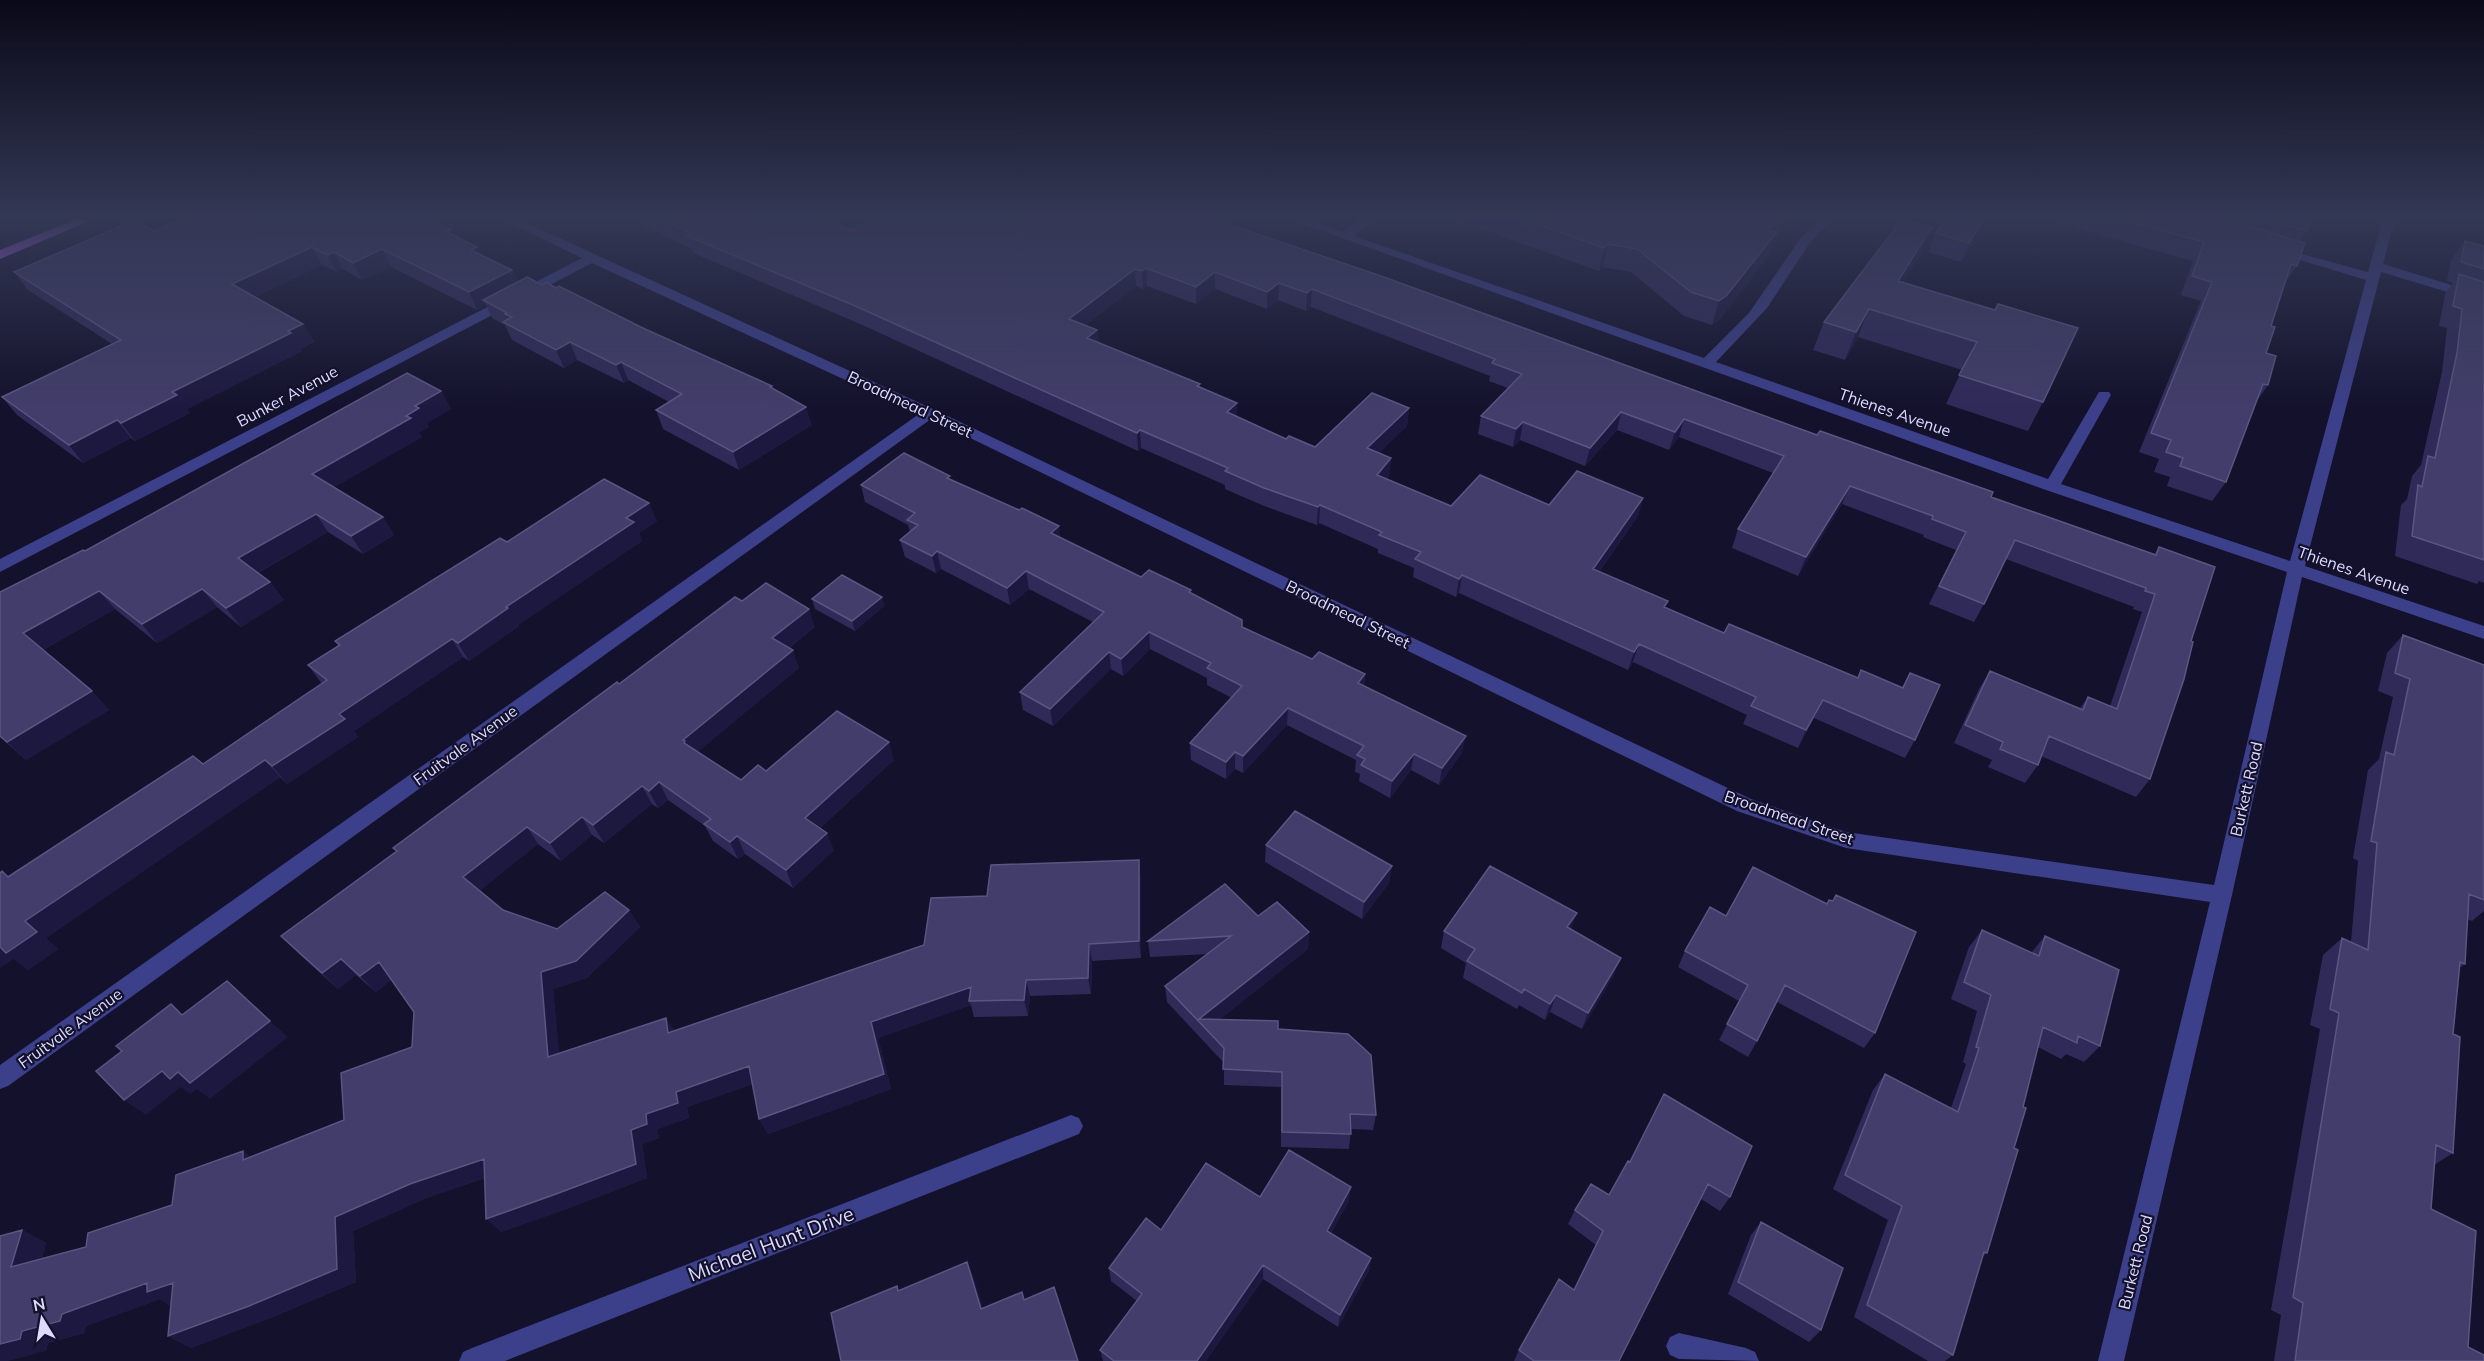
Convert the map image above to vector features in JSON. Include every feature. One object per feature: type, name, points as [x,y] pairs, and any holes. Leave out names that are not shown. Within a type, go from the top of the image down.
[{"type":"street","name":"Bunker Avenue","points":[[0,566],[544,283]]},
{"type":"street","name":"Broadmead Street","points":[[645,283],[930,413],[1744,805],[1846,840],[2223,895]]},
{"type":"street","name":"Thienes Avenue","points":[[1475,283],[2052,486],[2484,633]]},
{"type":"street","points":[[1706,364],[1744,329],[1779,283]]},
{"type":"street","name":"Burkett Road","points":[[2111,1361],[2223,895],[2296,568],[2374,283]]},
{"type":"street","points":[[2416,283],[2484,299]]},
{"type":"street","points":[[2052,486],[2104,395]]},
{"type":"street","name":"Fruitvale Avenue","points":[[0,1078],[930,413]]},
{"type":"street","name":"Michael Hunt Drive","points":[[472,1361],[1071,1126]]},
{"type":"street","points":[[1679,1346],[1746,1361]]},
{"type":"building","points":[[31,283],[235,283],[232,284],[303,324],[288,331],[291,333],[172,392],[177,395],[121,423],[117,420],[69,445],[2,397],[121,340]]},
{"type":"building","points":[[450,283],[488,283],[469,292]]},
{"type":"building","points":[[516,283],[537,283],[542,285],[547,283],[556,288],[559,286],[645,329],[772,386],[770,387],[806,407],[733,452],[656,410],[682,394],[621,362],[616,365],[570,342],[556,350],[503,322],[512,317],[483,300]]},
{"type":"building","points":[[799,283],[1117,283],[1069,319],[1097,330],[1087,338],[1200,384],[1197,386],[1237,403],[1227,412],[1286,439],[1289,436],[1315,447],[1372,393],[1409,408],[1367,448],[1391,458],[1377,475],[1451,506],[1480,475],[1549,505],[1577,471],[1643,498],[1593,569],[1668,601],[1664,607],[1724,633],[1729,624],[1858,678],[1861,670],[1903,688],[1910,673],[1940,685],[1915,740],[1823,700],[1806,730],[1751,706],[1756,697],[1639,644],[1634,652],[1462,575],[1459,579],[1415,559],[1421,552],[1379,535],[1382,532],[1320,505],[1318,507],[1264,488],[1225,471],[1228,468],[1140,430],[1137,433]]},
{"type":"building","points":[[1184,283],[1202,283],[1196,287]]},
{"type":"building","points":[[1242,283],[1399,283],[1817,435],[1820,431],[1993,492],[1991,497],[2156,555],[2159,547],[2215,567],[2191,641],[2193,642],[2184,679],[2150,779],[2049,736],[2038,765],[2000,749],[2003,742],[1965,725],[1990,671],[2083,710],[2088,697],[2117,709],[2155,594],[2145,591],[2146,588],[2015,540],[1984,604],[1939,586],[1966,532],[1932,519],[1933,516],[1850,486],[1806,557],[1738,529],[1784,456],[1684,419],[1675,432],[1621,412],[1590,448],[1523,422],[1516,429],[1481,416],[1522,374],[1492,363],[1495,359],[1312,289],[1307,293],[1279,283],[1267,292]]},
{"type":"building","points":[[1679,283],[1737,283],[1719,301],[1691,292]]},
{"type":"building","points":[[1854,283],[1903,283],[1995,310],[1998,304],[2078,328],[2043,402],[1959,375],[1977,342],[1869,309],[1856,332],[1824,322]]},
{"type":"building","points":[[2212,283],[2285,283],[2271,326],[2275,327],[2266,353],[2276,356],[2268,385],[2263,384],[2226,482],[2180,466],[2183,458],[2166,452],[2171,440],[2151,433]]},
{"type":"building","points":[[2457,283],[2484,283],[2484,560],[2412,536],[2418,485],[2422,487],[2428,456],[2435,458],[2457,353],[2462,309],[2453,306]]},
{"type":"building","points":[[407,373],[441,391],[415,406],[419,408],[406,416],[411,418],[312,474],[383,517],[351,536],[316,514],[238,558],[270,582],[226,608],[202,589],[142,624],[99,591],[23,633],[92,691],[7,742],[0,736],[0,592],[85,551]]},
{"type":"building","points":[[904,453],[950,476],[947,478],[1019,510],[1022,508],[1059,526],[1051,533],[1141,577],[1149,570],[1191,590],[1189,592],[1242,620],[1242,627],[1312,659],[1319,652],[1365,674],[1358,683],[1466,736],[1442,768],[1414,754],[1392,781],[1361,765],[1365,759],[1357,755],[1364,746],[1288,708],[1243,756],[1235,752],[1226,762],[1190,743],[1242,686],[1207,668],[1211,663],[1149,632],[1121,659],[1109,652],[1050,709],[1020,692],[1104,612],[1026,571],[1007,588],[937,551],[932,556],[900,540],[918,525],[907,520],[915,513],[861,485]]},
{"type":"building","points":[[604,479],[649,503],[626,518],[634,522],[506,607],[508,608],[458,643],[452,639],[339,714],[345,719],[272,766],[265,760],[25,921],[37,932],[6,953],[0,947],[0,873],[2,871],[8,877],[193,756],[203,764],[327,680],[308,665],[340,645],[335,641],[500,538],[507,542]]},
{"type":"building","points":[[842,575],[882,597],[852,621],[812,599]]},
{"type":"building","points":[[766,583],[809,609],[772,638],[793,650],[683,740],[684,743],[741,780],[758,765],[766,771],[837,711],[889,742],[805,818],[827,833],[786,870],[737,836],[730,842],[704,824],[711,819],[659,782],[649,791],[642,786],[593,825],[582,817],[550,843],[527,827],[463,877],[503,910],[557,929],[605,892],[629,910],[576,961],[541,972],[548,1057],[666,1018],[668,1033],[924,945],[931,898],[987,896],[991,865],[1139,860],[1139,941],[1089,944],[1088,978],[1026,980],[1024,1000],[969,1001],[971,987],[871,1022],[884,1074],[759,1119],[749,1066],[676,1092],[678,1103],[646,1114],[647,1124],[631,1130],[636,1164],[486,1219],[484,1159],[410,1184],[335,1217],[337,1269],[249,1306],[168,1336],[173,1283],[147,1292],[147,1283],[62,1314],[60,1321],[22,1331],[20,1339],[0,1344],[0,1236],[22,1230],[11,1267],[86,1247],[88,1233],[172,1205],[176,1175],[243,1151],[243,1160],[344,1120],[341,1073],[412,1047],[414,1012],[379,962],[360,976],[341,959],[322,973],[281,936],[397,851],[393,848],[617,682],[619,684],[735,597],[742,601]]},
{"type":"building","points":[[2403,635],[2484,665],[2484,900],[2469,894],[2465,964],[2460,962],[2453,1034],[2460,1037],[2453,1153],[2436,1145],[2431,1209],[2476,1231],[2468,1347],[2484,1355],[2484,1361],[2295,1361],[2303,1303],[2293,1297],[2339,1013],[2330,1009],[2342,938],[2368,950],[2377,843],[2371,841],[2386,752],[2394,755],[2410,679],[2395,673]]},
{"type":"building","points":[[1295,811],[1392,866],[1364,902],[1266,845]]},
{"type":"building","points":[[1490,866],[1577,913],[1567,927],[1621,958],[1588,1013],[1556,995],[1550,1004],[1524,989],[1522,993],[1467,961],[1475,949],[1444,931]]},
{"type":"building","points":[[1753,867],[1827,904],[1829,900],[1833,901],[1836,895],[1916,932],[1875,1033],[1785,985],[1757,1041],[1727,1024],[1748,985],[1685,951],[1710,907],[1726,916]]},
{"type":"building","points":[[1225,884],[1258,916],[1277,902],[1309,932],[1199,1019],[1278,1021],[1278,1029],[1348,1034],[1371,1055],[1376,1115],[1350,1114],[1351,1134],[1282,1132],[1282,1072],[1223,1069],[1224,1048],[1165,986],[1231,936],[1148,941]]},
{"type":"building","points":[[1982,930],[2039,956],[2045,936],[2119,970],[2100,1046],[2078,1036],[2077,1043],[2043,1027],[2023,1107],[2026,1108],[2014,1148],[2018,1150],[1953,1355],[1867,1305],[1902,1206],[1845,1175],[1885,1074],[1958,1112],[1979,1048],[1976,1047],[1991,995],[1964,982]]},
{"type":"building","points":[[227,981],[270,1021],[190,1083],[178,1072],[170,1079],[162,1071],[124,1100],[96,1071],[122,1051],[116,1046],[171,1004],[182,1015]]},
{"type":"building","points":[[1664,1094],[1752,1146],[1730,1197],[1708,1184],[1619,1361],[1534,1361],[1519,1350],[1559,1279],[1574,1290],[1603,1231],[1575,1210],[1591,1184],[1609,1195],[1628,1161],[1630,1162]]},
{"type":"building","points":[[1289,1150],[1351,1187],[1327,1231],[1371,1258],[1340,1315],[1263,1265],[1197,1361],[1114,1361],[1100,1350],[1142,1294],[1109,1268],[1146,1218],[1161,1230],[1206,1163],[1260,1197]]},
{"type":"building","points":[[1761,1222],[1843,1268],[1821,1330],[1738,1282]]},
{"type":"building","points":[[967,1262],[981,1309],[1022,1292],[1024,1300],[1054,1287],[1078,1361],[841,1361],[831,1313],[897,1286],[898,1291]]}]
